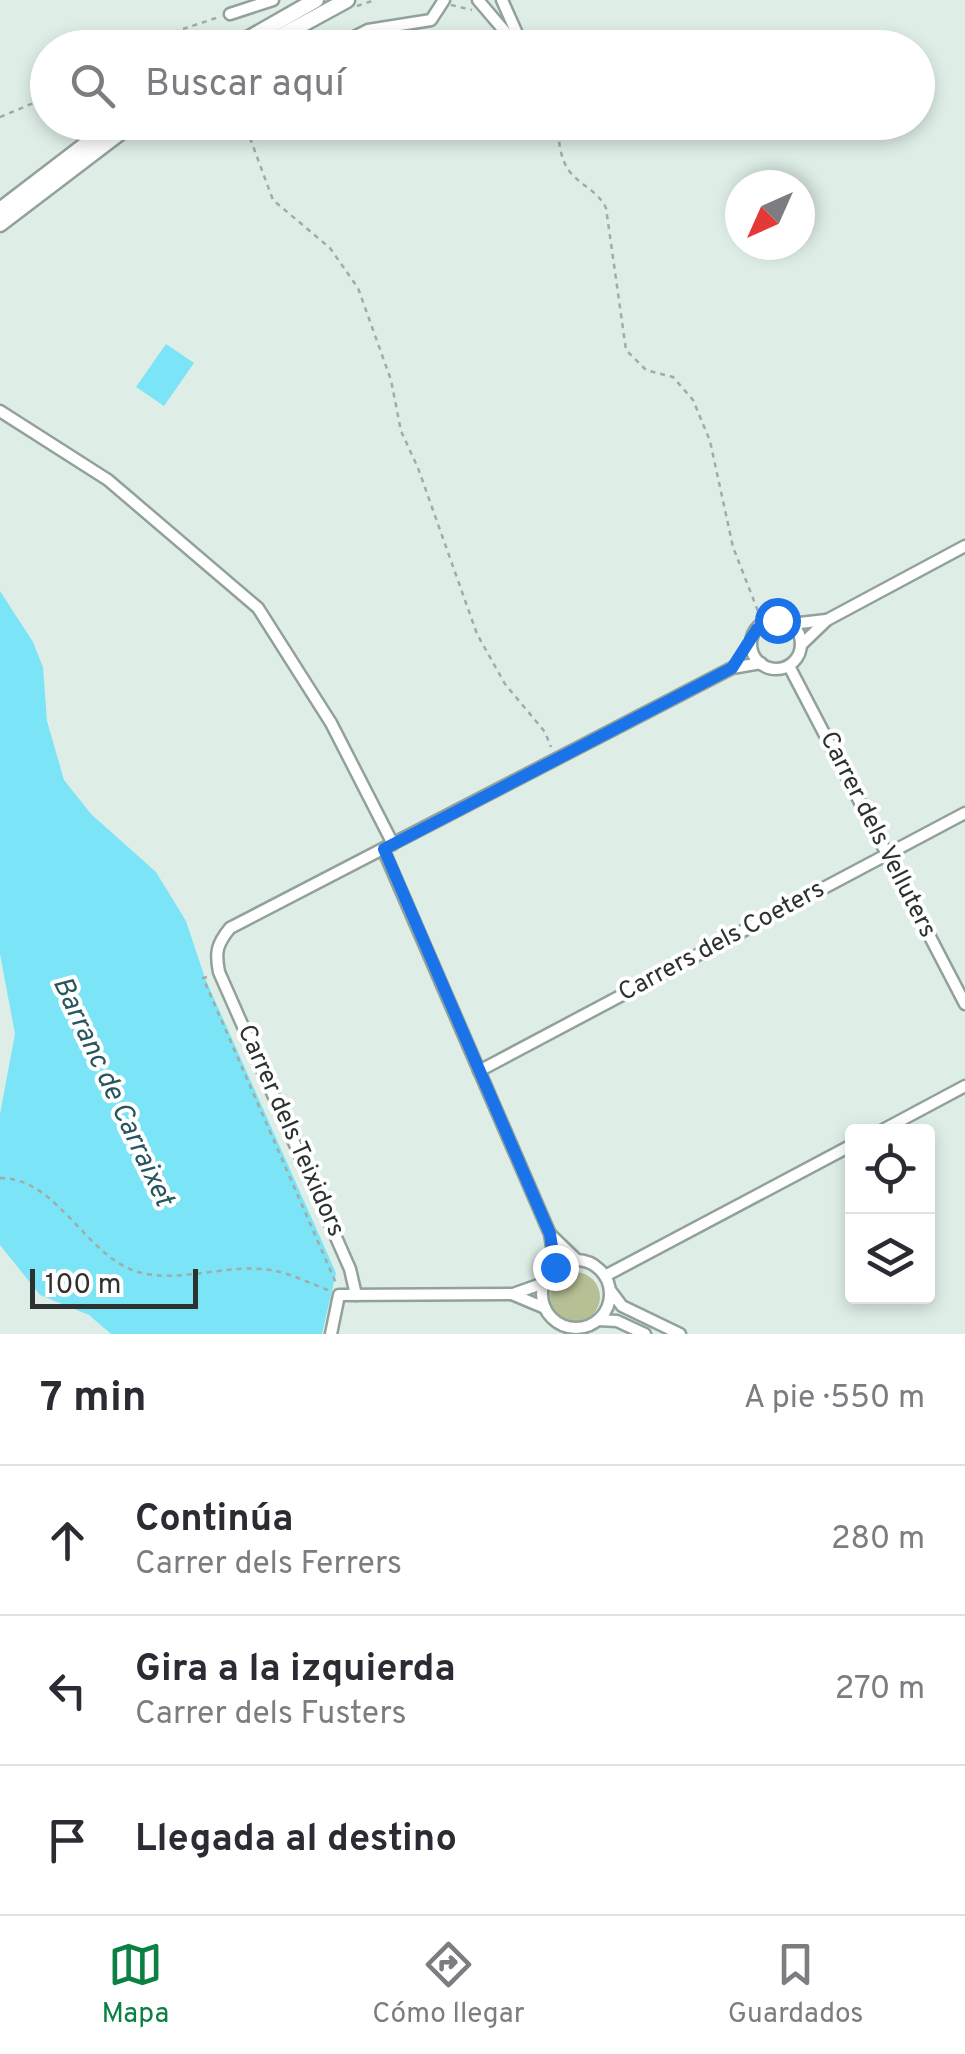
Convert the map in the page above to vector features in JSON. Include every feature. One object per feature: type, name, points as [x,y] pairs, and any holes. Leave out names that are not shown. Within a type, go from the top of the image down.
[{"type":"main road","points":[[264,30],[316,0]]},
{"type":"main road","points":[[291,30],[347,0]]},
{"type":"main road","points":[[0,210],[91,140]]},
{"type":"main road","points":[[0,224],[110,140]]},
{"type":"street","points":[[230,14],[273,0]]},
{"type":"street","points":[[368,30],[431,20],[444,0]]},
{"type":"street","points":[[478,0],[506,30]]},
{"type":"street","points":[[502,0],[514,30]]},
{"type":"street","points":[[0,411],[133,500],[258,608],[331,723],[388,846],[550,1234],[555,1267]]},
{"type":"street","points":[[219,971],[216,952],[230,928],[732,668],[760,663],[775,669],[789,666],[801,645],[827,620],[965,546]]},
{"type":"street","points":[[732,668],[762,624],[777,620],[791,624],[827,620]]},
{"type":"street","points":[[791,624],[801,645]]},
{"type":"street","points":[[752,643],[760,663]]},
{"type":"street","name":"Carrer dels Velluters","points":[[789,666],[965,1004]]},
{"type":"street","name":"Carrers dels Coeters","points":[[480,1071],[965,813]]},
{"type":"street","name":"Carrer dels Teixidors","points":[[219,971],[350,1268],[356,1295]]},
{"type":"street","points":[[894,1124],[965,1086]]},
{"type":"street","points":[[605,1276],[845,1150]]},
{"type":"street","points":[[550,1234],[577,1260],[593,1264],[605,1276],[622,1306],[680,1334]]},
{"type":"street","points":[[331,1334],[339,1295],[513,1294],[544,1283],[555,1267],[577,1260]]},
{"type":"street","points":[[544,1283],[545,1308]]},
{"type":"street","points":[[513,1294],[545,1308],[566,1330],[586,1330],[598,1320],[609,1300],[610,1289]]},
{"type":"street","points":[[598,1320],[618,1321],[646,1334]]},
{"type":"path","points":[[181,30],[230,14]]},
{"type":"path","points":[[0,116],[30,104]]},
{"type":"path","points":[[251,140],[274,200],[330,248],[358,288],[391,380],[401,431],[477,634],[512,694],[545,732],[557,759]]},
{"type":"path","points":[[559,140],[571,174],[599,194],[606,208],[626,350],[646,370],[674,377],[692,400],[710,441],[732,547],[762,624]]},
{"type":"path","points":[[219,971],[203,978],[334,1272],[339,1295]]},
{"type":"path","points":[[0,1178],[17,1178],[36,1190],[112,1257],[138,1272],[268,1269],[339,1295]]},
{"type":"green space","points":[[575,1272],[593,1279],[600,1297],[593,1315],[575,1322],[557,1315],[550,1297],[557,1279]]},
{"type":"water","points":[[166,344],[194,363],[164,406],[136,387]]},
{"type":"water","name":"Barranc de Carraixet","points":[[0,591],[33,642],[43,667],[47,721],[64,780],[91,814],[156,872],[186,921],[205,978],[336,1273],[322,1334],[111,1334],[89,1315],[40,1295],[0,1245],[0,1114],[15,1034],[0,954]]},
{"type":"route","points":[[555,1267],[550,1234],[384,849],[732,668],[752,643],[757,629],[777,620]]}]
